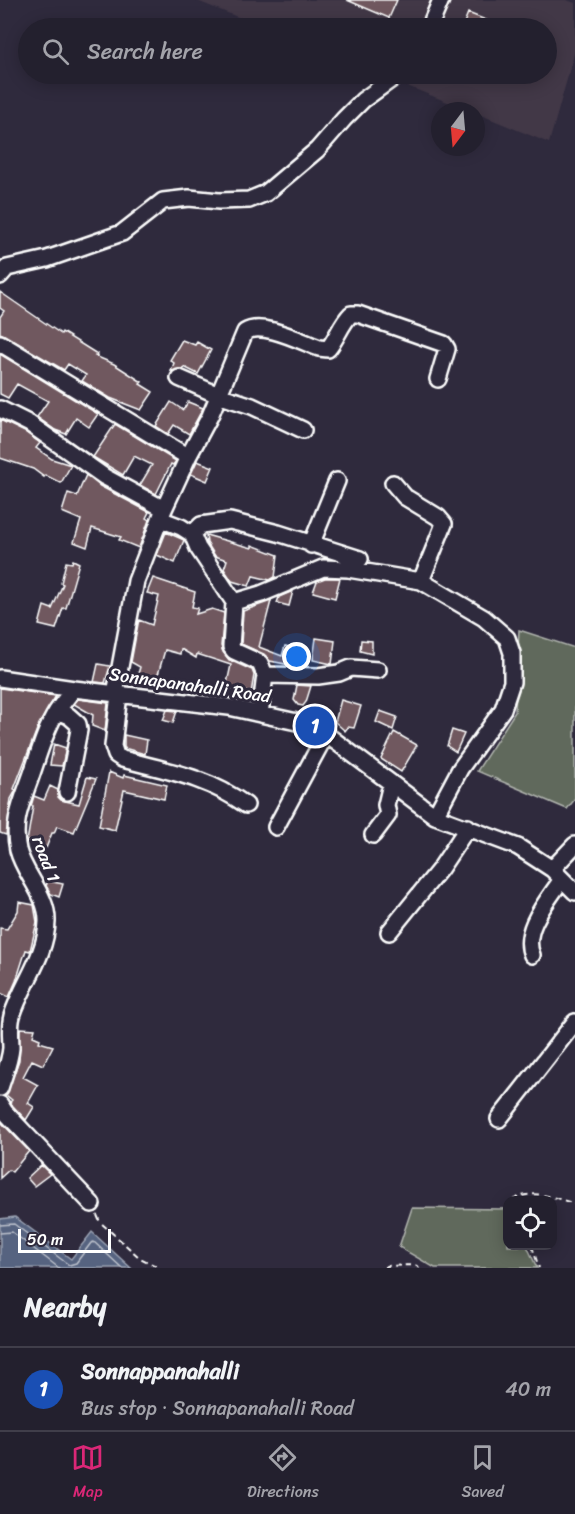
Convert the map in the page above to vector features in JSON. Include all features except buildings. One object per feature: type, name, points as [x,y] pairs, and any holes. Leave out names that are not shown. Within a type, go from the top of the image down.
[{"type":"street","points":[[433,18],[441,0]]},
{"type":"street","points":[[0,276],[7,268],[47,259],[122,233],[163,201],[189,198],[219,201],[249,200],[266,193],[317,150],[363,100],[385,84]]},
{"type":"street","points":[[246,805],[226,790],[194,777],[122,759],[116,755],[113,746],[117,694],[136,581],[162,514],[218,396],[245,332],[250,329],[261,327],[328,350],[345,320],[351,314],[358,314],[444,344],[447,349],[438,379]]},
{"type":"street","points":[[0,343],[188,457]]},
{"type":"street","points":[[179,378],[218,396],[252,406],[303,430]]},
{"type":"street","points":[[0,409],[30,424],[192,534],[198,548],[234,602],[231,647],[234,651],[260,663],[265,675],[260,714]]},
{"type":"street","points":[[311,545],[337,481]]},
{"type":"street","points":[[393,483],[405,497],[438,517],[444,524],[421,581]]},
{"type":"street","points":[[192,534],[201,525],[230,521],[278,533],[360,559]]},
{"type":"street","points":[[234,602],[261,594],[323,568],[348,569],[421,581],[484,618],[507,638],[512,653],[512,682],[503,710],[460,769],[435,816]]},
{"type":"street","points":[[265,675],[318,676],[339,673],[351,668],[378,670]]},
{"type":"street","name":"Sonnapanahalli Road","points":[[0,678],[229,707],[315,726],[435,816],[518,847],[557,874],[575,892]]},
{"type":"street","name":"road 1","points":[[0,1088],[11,1049],[10,1024],[13,1012],[36,966],[46,933],[47,918],[44,905],[18,851],[15,829],[20,802],[40,748],[57,711],[74,689]]},
{"type":"street","points":[[57,711],[69,716],[78,724],[79,730],[67,792]]},
{"type":"street","points":[[276,827],[326,734]]},
{"type":"street","points":[[373,835],[388,815],[386,805],[391,784]]},
{"type":"street","points":[[388,932],[440,869],[468,827]]},
{"type":"street","points":[[532,955],[528,948],[533,926],[557,874],[574,848]]},
{"type":"street","points":[[499,1119],[575,1022]]},
{"type":"street","points":[[0,1104],[5,1113],[92,1204]]},
{"type":"path","points":[[519,1196],[522,1194],[551,1196]]},
{"type":"path","points":[[557,1198],[575,1204]]},
{"type":"path","points":[[92,1204],[100,1221],[140,1258],[160,1268]]},
{"type":"path","points":[[534,1250],[539,1268]]},
{"type":"path","points":[[385,1268],[386,1266],[415,1265],[420,1268]]},
{"type":"shaded area","points":[[195,0],[567,0],[575,3],[575,51],[549,143],[485,117],[485,102],[447,102],[402,84],[557,84],[557,18],[240,18]]},
{"type":"green space","points":[[519,630],[575,648],[575,799],[567,809],[477,771],[515,712]]},
{"type":"green space","points":[[412,1208],[503,1209],[503,1250],[529,1250],[537,1268],[435,1268],[399,1247]]},
{"type":"water","points":[[15,1217],[71,1259],[92,1232],[131,1268],[0,1268],[0,1219]]},
{"type":"place","name":"Sonnappanahalli","points":[[315,726]]}]
